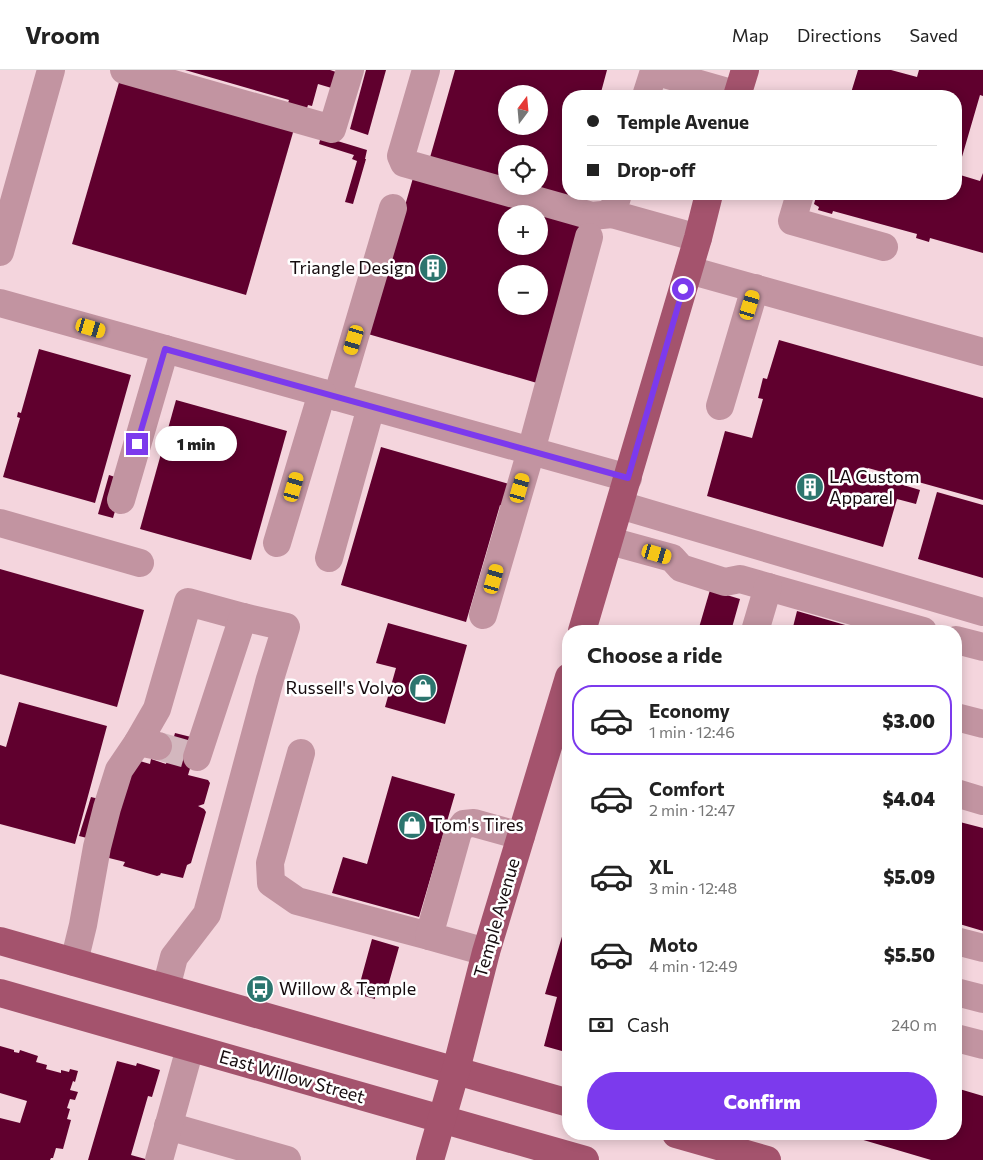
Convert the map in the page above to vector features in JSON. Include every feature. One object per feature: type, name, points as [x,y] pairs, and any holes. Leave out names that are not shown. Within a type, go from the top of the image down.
[{"type":"main road","points":[[584,625],[708,200]]},
{"type":"main road","name":"Temple Avenue","points":[[430,1160],[456,1070],[486,952],[562,700]]},
{"type":"main road","points":[[0,941],[562,1101]]},
{"type":"main road","name":"East Willow Street","points":[[0,993],[585,1160]]},
{"type":"main road","points":[[697,1140],[767,1160]]},
{"type":"street","points":[[0,252],[5,216],[51,70]]},
{"type":"street","points":[[124,70],[332,129],[350,70]]},
{"type":"street","points":[[426,70],[401,156],[404,163],[592,216],[615,204],[698,238]]},
{"type":"street","points":[[650,79],[740,87]]},
{"type":"street","points":[[798,200],[792,221],[884,247]]},
{"type":"street","points":[[277,543],[393,208]]},
{"type":"street","points":[[484,615],[589,237]]},
{"type":"street","points":[[689,270],[983,352]]},
{"type":"street","points":[[720,406],[755,288]]},
{"type":"street","points":[[0,303],[628,478]]},
{"type":"street","points":[[121,500],[165,349]]},
{"type":"street","points":[[329,558],[371,406]]},
{"type":"street","points":[[620,505],[983,612]]},
{"type":"street","points":[[0,523],[140,563]]},
{"type":"street","points":[[610,540],[672,558],[685,550],[731,565],[740,579],[902,625]]},
{"type":"street","points":[[757,625],[768,587]]},
{"type":"street","points":[[74,962],[107,808],[119,770],[148,744],[188,602],[286,627],[270,679],[207,914],[174,957],[166,988]]},
{"type":"street","points":[[198,757],[243,616]]},
{"type":"street","points":[[962,642],[983,647]]},
{"type":"street","points":[[962,719],[983,724]]},
{"type":"street","points":[[301,753],[270,863],[271,883],[297,901],[486,952]]},
{"type":"street","points":[[962,795],[983,800]]},
{"type":"street","points":[[429,936],[458,832],[464,824],[474,823],[521,836]]},
{"type":"street","points":[[962,943],[983,948]]},
{"type":"street","points":[[962,994],[983,999]]},
{"type":"street","points":[[962,1040],[983,1045]]},
{"type":"street","points":[[159,1160],[190,1048]]},
{"type":"street","points":[[168,1126],[287,1160]]},
{"type":"building","points":[[185,70],[330,70],[339,73],[335,89],[318,84],[312,106],[308,105],[305,114],[286,109],[289,100]]},
{"type":"building","points":[[366,70],[386,70],[368,135],[350,129]]},
{"type":"building","points":[[455,70],[607,70],[602,90],[562,90],[562,198],[548,194],[548,145],[498,145],[498,181],[429,161]]},
{"type":"building","points":[[858,70],[891,70],[917,77],[919,70],[983,70],[983,96],[980,95],[962,157],[962,90],[852,90]]},
{"type":"building","points":[[120,79],[294,129],[246,295],[72,244]]},
{"type":"building","points":[[321,136],[367,150],[353,204],[345,202],[357,161],[352,159],[354,155],[319,144]]},
{"type":"building","points":[[983,173],[983,253],[930,238],[929,242],[916,238],[917,234],[833,211],[832,214],[818,210],[819,207],[814,204],[815,200],[962,200],[962,176],[980,181]]},
{"type":"building","name":"Triangle Design","points":[[413,178],[506,205],[498,205],[498,255],[548,255],[548,216],[580,225],[537,383],[368,334]]},
{"type":"building","points":[[779,340],[983,398],[983,500],[868,468],[867,471],[901,481],[900,484],[920,490],[916,504],[897,499],[883,547],[707,496],[725,431],[752,438],[763,399],[758,398],[763,378],[767,379]]},
{"type":"building","points":[[39,349],[131,375],[95,503],[3,477],[20,418],[17,417],[18,412],[21,413]]},
{"type":"building","points":[[176,400],[287,431],[251,560],[140,529]]},
{"type":"building","points":[[381,447],[509,484],[502,506],[500,505],[466,622],[341,585]]},
{"type":"building","points":[[109,475],[124,480],[113,518],[98,514]]},
{"type":"building","points":[[937,492],[983,505],[983,578],[918,559]]},
{"type":"building","points":[[0,569],[144,610],[117,707],[0,674]]},
{"type":"building","points":[[710,590],[740,599],[733,625],[700,625]]},
{"type":"building","points":[[797,611],[845,625],[794,625]]},
{"type":"building","name":"Russell's Volvo","points":[[388,623],[467,645],[445,724],[385,707],[396,668],[376,663]]},
{"type":"building","points":[[19,702],[107,726],[75,844],[0,824],[0,745],[6,747]]},
{"type":"building","points":[[175,733],[199,739],[188,775],[208,780],[210,783],[204,804],[198,806],[206,812],[191,863],[187,865],[183,878],[161,873],[157,876],[123,866],[125,862],[105,857],[133,759],[150,764],[151,759],[166,764]]},
{"type":"building","name":"Tom's Tires","points":[[392,776],[455,794],[419,917],[332,893],[343,857],[367,864]]},
{"type":"building","points":[[91,797],[99,799],[87,838],[79,836]]},
{"type":"building","points":[[962,823],[983,828],[983,931],[962,925]]},
{"type":"building","points":[[562,937],[562,1051],[544,1046],[557,997],[545,994]]},
{"type":"building","points":[[372,939],[399,947],[386,993],[379,992],[378,997],[375,997],[375,999],[357,994]]},
{"type":"building","points":[[0,1046],[14,1050],[14,1052],[19,1053],[20,1050],[38,1056],[36,1062],[47,1065],[46,1069],[61,1073],[61,1070],[69,1072],[70,1069],[78,1071],[75,1082],[73,1081],[70,1090],[78,1092],[75,1100],[70,1099],[67,1108],[70,1109],[67,1119],[71,1120],[63,1149],[56,1148],[53,1158],[50,1160],[0,1160],[0,1118],[20,1123],[27,1101],[0,1093]]},
{"type":"building","points":[[117,1061],[136,1066],[137,1063],[160,1070],[152,1097],[148,1096],[131,1155],[149,1160],[88,1160]]},
{"type":"building","points":[[962,1090],[983,1096],[983,1160],[931,1160],[863,1140],[962,1140]]},
{"type":"tunnel","points":[[158,746],[197,757]]},
{"type":"place","name":"Triangle Design","points":[[433,268]]},
{"type":"place","name":"LA Custom Apparel","points":[[810,487]]},
{"type":"place","name":"Russell's Volvo","points":[[423,688]]},
{"type":"place","name":"Tom's Tires","points":[[412,825]]},
{"type":"place","name":"Willow & Temple","points":[[260,989]]},
{"type":"route","points":[[137,444],[165,349],[628,478],[683,289]]}]
